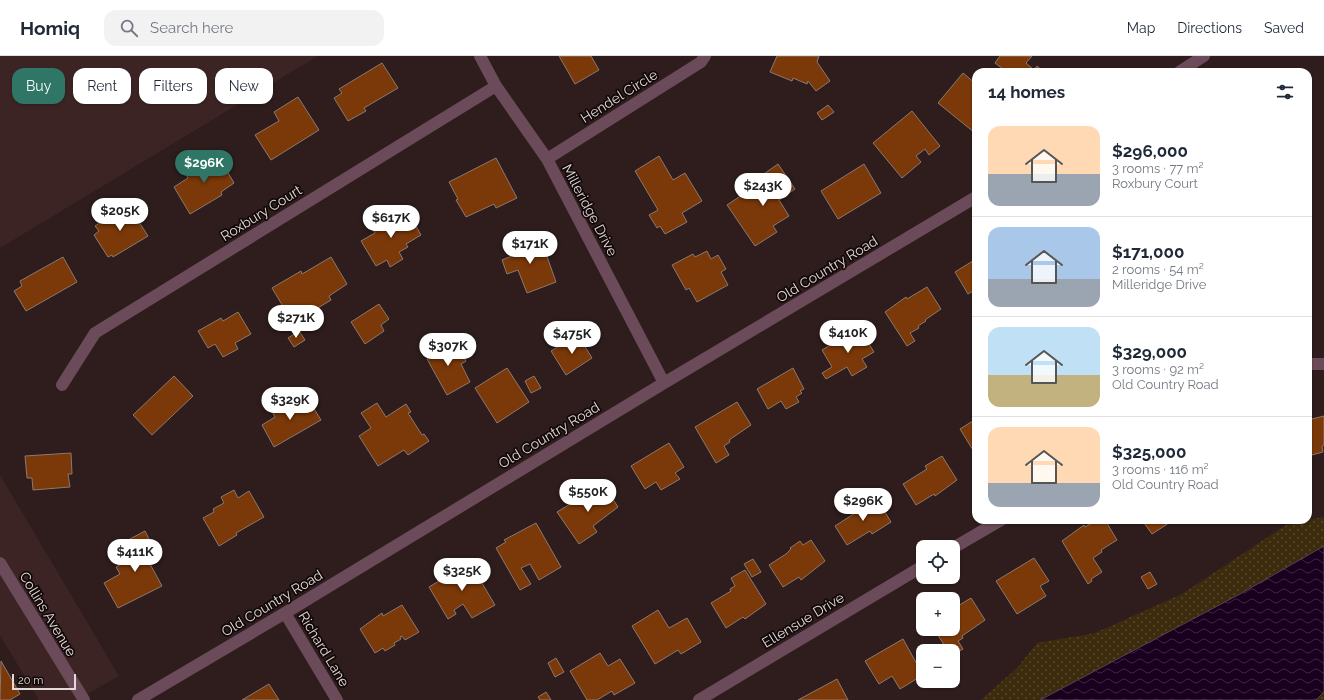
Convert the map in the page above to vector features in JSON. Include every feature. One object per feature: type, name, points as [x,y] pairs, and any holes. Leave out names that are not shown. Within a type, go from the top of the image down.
[{"type":"street","name":"Milleridge Drive","points":[[480,56],[496,86],[546,159],[664,383]]},
{"type":"street","name":"Hendel Circle","points":[[546,159],[702,62],[705,56]]},
{"type":"street","points":[[1185,68],[1204,56]]},
{"type":"street","name":"Roxbury Court","points":[[62,384],[95,333],[496,86]]},
{"type":"street","name":"Old Country Road","points":[[138,700],[972,199]]},
{"type":"street","points":[[1312,364],[1324,364]]},
{"type":"street","points":[[960,544],[994,524]]},
{"type":"street","name":"Collins Avenue","points":[[0,563],[84,700]]},
{"type":"street","name":"Ellensue Drive","points":[[699,700],[916,570]]},
{"type":"street","name":"Richard Lane","points":[[285,613],[338,700]]},
{"type":"shaded area","points":[[0,56],[318,56],[273,83],[273,68],[215,68],[215,104],[238,104],[0,248]]},
{"type":"shaded area","points":[[0,475],[119,676],[77,700],[39,700],[0,635]]},
{"type":"shaded area","points":[[1324,517],[1324,700],[981,700],[1017,668],[1037,643],[1095,633],[1182,594],[1287,524],[1312,524],[1312,519]]},
{"type":"water","points":[[1324,546],[1324,692],[1316,700],[1040,700],[1240,594]]},
{"type":"building","points":[[559,56],[591,56],[599,70],[575,84]]},
{"type":"building","points":[[777,56],[819,56],[817,62],[830,81],[816,91],[808,81],[807,84],[793,78],[792,81],[770,72]]},
{"type":"building","points":[[1000,56],[1032,56],[1026,63],[1032,68],[1002,68],[995,63]]},
{"type":"building","points":[[382,63],[398,88],[364,108],[366,111],[348,121],[334,98],[342,93],[339,89]]},
{"type":"building","points":[[963,73],[972,81],[972,131],[938,103]]},
{"type":"building","points":[[298,97],[319,130],[271,160],[255,135],[279,121],[274,112]]},
{"type":"building","points":[[828,105],[834,112],[822,120],[817,113]]},
{"type":"building","points":[[912,111],[940,146],[929,155],[925,149],[916,156],[921,162],[902,178],[873,143]]},
{"type":"building","points":[[204,155],[210,165],[220,159],[234,183],[221,192],[222,195],[190,214],[174,187],[194,172],[189,164]]},
{"type":"building","points":[[659,156],[673,180],[685,173],[702,201],[682,213],[687,222],[665,234],[660,226],[657,228],[649,215],[658,210],[635,171]]},
{"type":"building","points":[[496,158],[517,198],[496,208],[494,204],[466,217],[456,200],[458,199],[449,182]]},
{"type":"building","points":[[778,164],[795,189],[779,200],[789,216],[773,226],[777,232],[755,246],[727,205],[751,189],[756,195],[769,186],[761,176]]},
{"type":"building","points":[[864,164],[881,193],[838,219],[821,191]]},
{"type":"building","points":[[128,205],[148,236],[113,257],[112,255],[108,257],[94,235],[99,231],[95,226]]},
{"type":"building","points":[[406,209],[421,235],[406,244],[408,247],[399,252],[403,259],[390,267],[387,260],[376,266],[361,241],[375,233],[372,228]]},
{"type":"building","points":[[534,236],[539,250],[544,248],[556,282],[527,293],[518,270],[507,274],[502,260],[512,256],[508,246]]},
{"type":"building","points":[[707,251],[711,259],[718,255],[726,269],[721,272],[728,285],[697,302],[689,288],[686,290],[672,265],[693,254],[695,257]]},
{"type":"building","points":[[63,257],[77,282],[26,311],[14,291],[22,286],[20,281]]},
{"type":"building","points":[[331,257],[347,284],[329,296],[331,300],[293,323],[272,288],[301,271],[302,274]]},
{"type":"building","points":[[972,261],[972,292],[968,294],[955,272]]},
{"type":"building","points":[[927,287],[941,309],[918,326],[919,328],[910,333],[915,341],[907,346],[885,312],[906,297],[907,299]]},
{"type":"building","points":[[379,304],[389,319],[381,325],[384,331],[365,344],[351,322]]},
{"type":"building","points":[[238,312],[251,334],[235,343],[238,349],[223,357],[215,344],[208,348],[198,331],[221,318],[223,321]]},
{"type":"building","points":[[859,328],[874,352],[862,359],[867,367],[852,376],[847,367],[826,379],[822,373],[832,367],[822,350]]},
{"type":"building","points":[[299,331],[305,340],[294,347],[288,338]]},
{"type":"building","points":[[578,335],[592,358],[566,375],[551,351]]},
{"type":"building","points":[[443,341],[447,348],[456,343],[466,361],[461,364],[470,382],[447,395],[427,359],[431,357],[427,350]]},
{"type":"building","points":[[507,368],[529,402],[497,423],[475,388]]},
{"type":"building","points":[[793,368],[804,389],[800,391],[802,393],[796,397],[799,402],[786,409],[781,401],[768,409],[757,389]]},
{"type":"building","points":[[174,376],[193,396],[152,435],[133,415]]},
{"type":"building","points":[[534,376],[541,388],[531,393],[525,381]]},
{"type":"building","points":[[285,398],[291,409],[308,399],[321,420],[274,447],[262,425],[275,417],[269,406]]},
{"type":"building","points":[[737,402],[751,425],[729,440],[730,442],[724,446],[729,455],[716,463],[695,427]]},
{"type":"building","points":[[377,403],[386,417],[406,404],[411,412],[408,413],[422,435],[424,434],[429,441],[408,455],[404,450],[378,466],[359,436],[371,428],[361,413]]},
{"type":"building","points":[[1324,416],[1323,452],[1312,455],[1312,419]]},
{"type":"building","points":[[972,422],[972,448],[960,429]]},
{"type":"building","points":[[669,443],[684,467],[675,473],[680,479],[661,490],[656,482],[645,489],[631,466]]},
{"type":"building","points":[[71,453],[72,474],[68,474],[70,487],[33,490],[32,478],[27,478],[25,456]]},
{"type":"building","points":[[942,456],[957,480],[935,496],[934,494],[916,505],[903,484],[927,469],[925,466]]},
{"type":"building","points":[[603,484],[618,507],[593,526],[597,532],[579,544],[557,512]]},
{"type":"building","points":[[234,490],[238,498],[249,491],[264,517],[236,533],[237,535],[219,546],[203,518],[214,512],[213,509],[224,503],[221,497]]},
{"type":"building","points":[[877,499],[891,522],[872,534],[870,531],[847,545],[835,526]]},
{"type":"building","points":[[536,523],[561,567],[539,580],[530,564],[521,568],[531,584],[520,590],[496,548],[506,542],[504,540]]},
{"type":"building","points":[[1090,524],[1107,524],[1117,540],[1101,550],[1102,552],[1093,558],[1102,572],[1091,579],[1092,581],[1088,584],[1062,541],[1084,525],[1085,527]]},
{"type":"building","points":[[1145,524],[1167,524],[1152,534]]},
{"type":"building","points":[[145,531],[159,559],[150,564],[162,586],[118,608],[104,583],[120,574],[116,567],[137,556],[128,540]]},
{"type":"building","points":[[811,540],[825,561],[801,580],[799,577],[783,587],[769,565],[786,554],[791,549],[790,548],[800,541],[803,545]]},
{"type":"building","points":[[1034,558],[1049,581],[1040,586],[1046,596],[1017,614],[996,581]]},
{"type":"building","points":[[753,559],[761,572],[752,577],[744,564]]},
{"type":"building","points":[[470,563],[495,605],[472,618],[463,604],[454,610],[456,614],[448,619],[429,587],[439,581],[439,578]]},
{"type":"building","points":[[745,570],[766,604],[745,619],[743,617],[726,628],[711,603],[731,591],[730,589],[735,586],[731,578]]},
{"type":"building","points":[[1150,572],[1157,584],[1148,589],[1141,577]]},
{"type":"building","points":[[971,598],[985,620],[962,636],[963,638],[958,641],[960,644],[944,644],[938,636],[960,636],[960,605]]},
{"type":"building","points":[[402,605],[419,632],[405,640],[402,636],[400,637],[401,639],[394,643],[395,645],[385,651],[383,648],[375,653],[360,629],[382,613],[383,616]]},
{"type":"building","points":[[658,610],[669,628],[687,618],[701,642],[681,654],[678,650],[655,664],[632,626]]},
{"type":"building","points":[[903,639],[916,662],[916,679],[900,689],[892,676],[879,684],[865,661]]},
{"type":"building","points":[[600,653],[608,666],[620,659],[635,683],[614,695],[612,691],[597,700],[587,700],[570,671]]},
{"type":"building","points":[[556,658],[564,672],[555,677],[548,663]]},
{"type":"building","points":[[1,661],[20,694],[10,700],[0,700]]},
{"type":"building","points":[[837,679],[848,700],[798,700]]},
{"type":"building","points":[[269,684],[279,700],[242,700]]},
{"type":"building","points":[[546,692],[551,700],[540,700],[538,697]]}]
